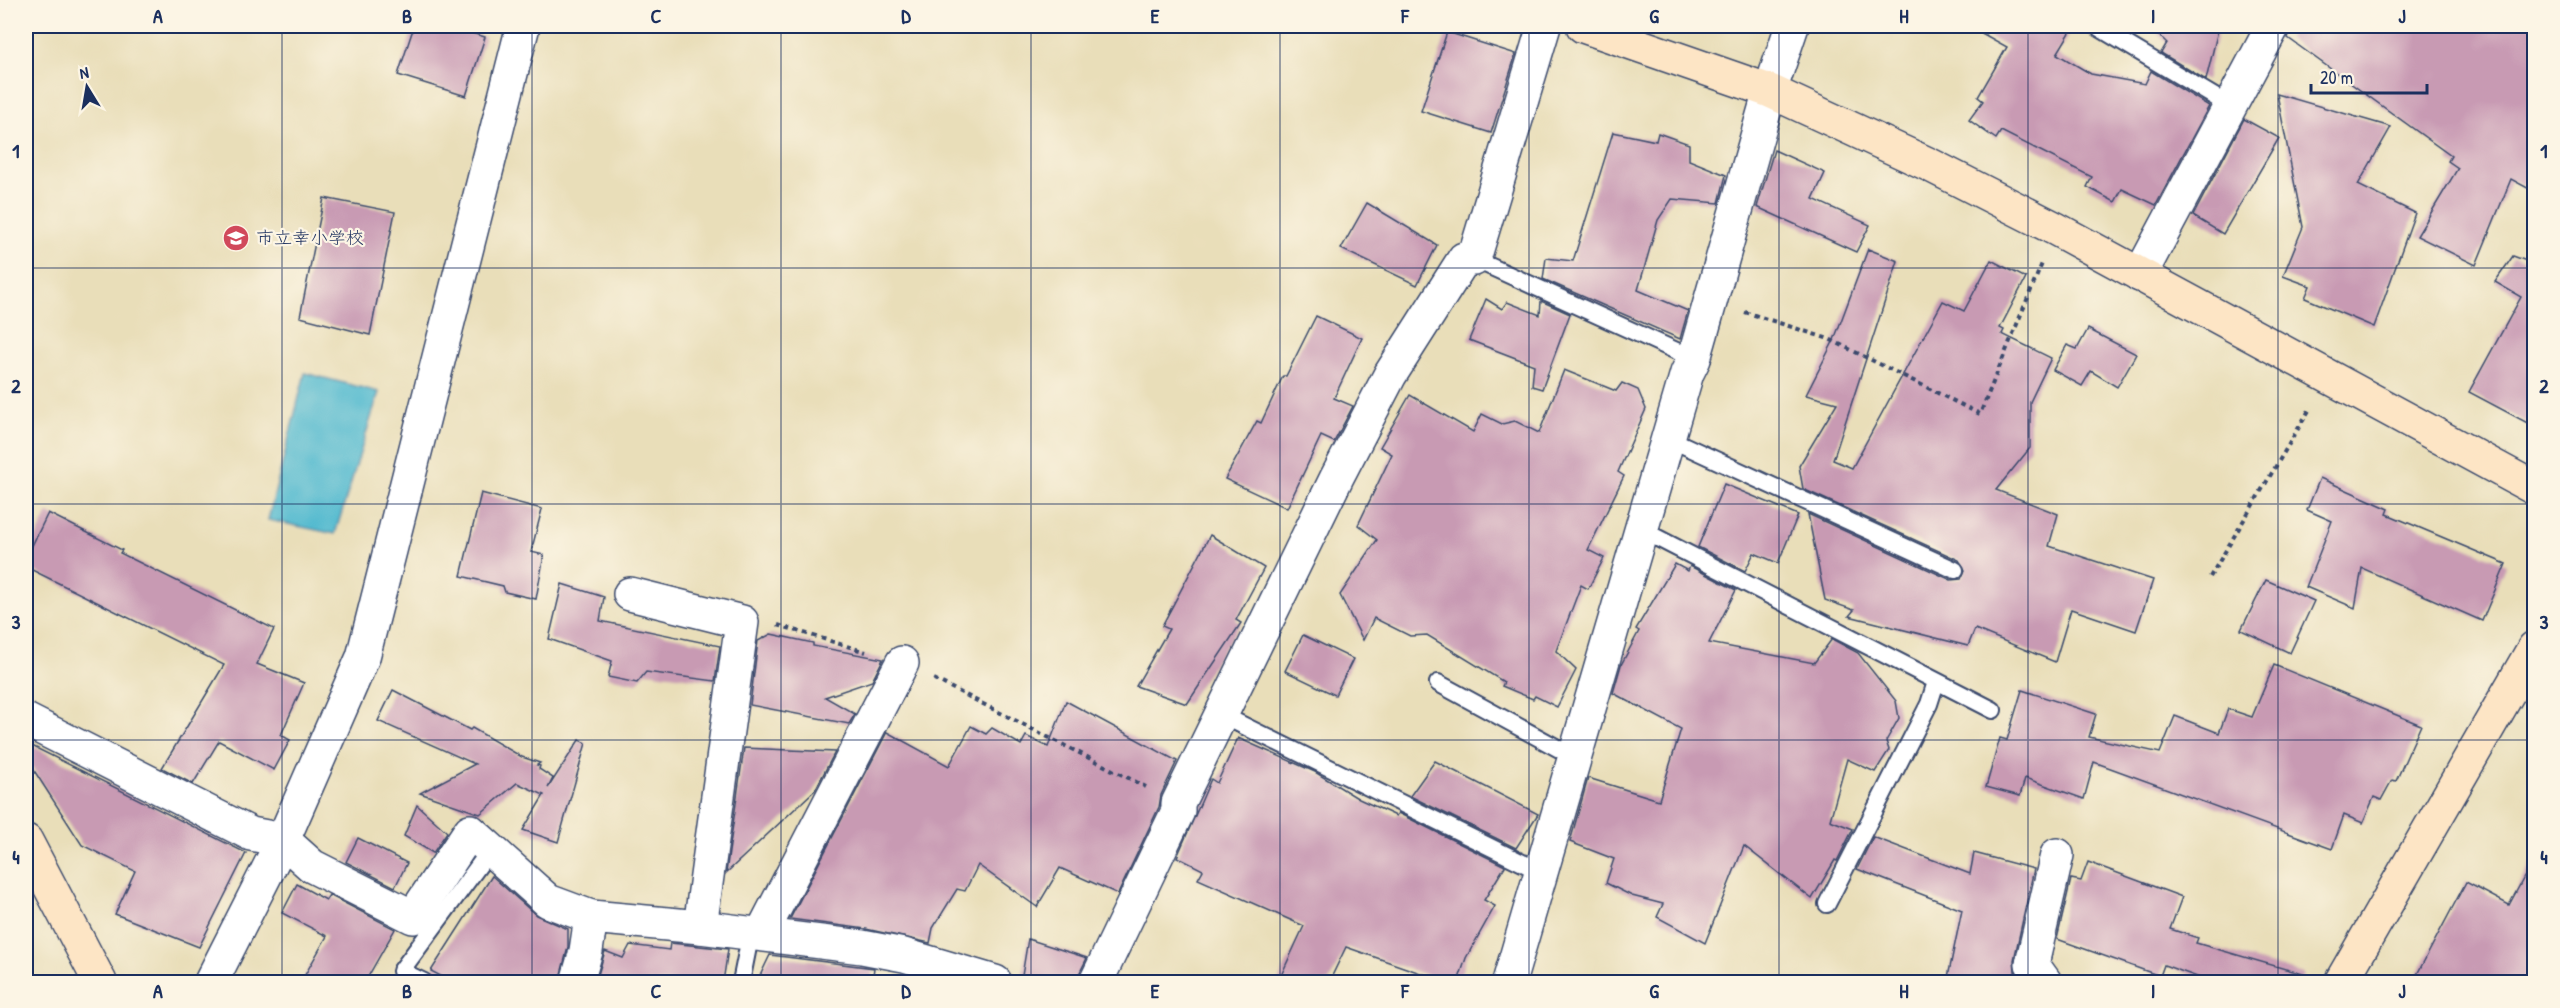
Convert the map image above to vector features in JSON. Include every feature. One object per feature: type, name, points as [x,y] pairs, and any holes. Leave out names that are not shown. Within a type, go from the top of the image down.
[{"type":"street","points":[[211,982],[283,840],[363,657],[523,26]]},
{"type":"street","points":[[1096,982],[1179,811],[1178,803],[1337,477],[1390,375],[1464,259],[1474,259],[1544,26]]},
{"type":"street","points":[[1583,26],[1770,91],[1930,165],[2056,229],[2535,488]]},
{"type":"street","points":[[1509,982],[1640,529],[1687,373],[1694,359],[1770,91],[1792,26]]},
{"type":"street","points":[[2140,275],[2273,26]]},
{"type":"street","points":[[630,594],[742,622],[700,927]]},
{"type":"street","points":[[2341,982],[2535,648]]},
{"type":"street","points":[[757,933],[902,663]]},
{"type":"street","points":[[26,720],[251,834],[283,840],[312,866],[413,917],[470,831],[548,901],[591,918],[757,933],[862,947],[904,955],[995,982]]},
{"type":"street","points":[[26,841],[100,982]]},
{"type":"street","points":[[2044,982],[2032,964],[2057,855]]},
{"type":"street","points":[[577,982],[586,951],[591,918]]},
{"type":"lane","points":[[2096,26],[2230,106]]},
{"type":"lane","points":[[1474,259],[1694,359]]},
{"type":"lane","points":[[1668,438],[1955,570]]},
{"type":"lane","points":[[1640,529],[1993,710]]},
{"type":"lane","points":[[1827,904],[1929,704],[1936,682]]},
{"type":"lane","points":[[1438,683],[1574,757]]},
{"type":"lane","points":[[1222,715],[1541,872]]},
{"type":"lane","points":[[424,982],[401,971],[491,849]]},
{"type":"lane","points":[[741,982],[757,933]]},
{"type":"path","points":[[1710,301],[1829,339],[1980,414],[2056,229]]},
{"type":"path","points":[[2210,577],[2330,376]]},
{"type":"path","points":[[769,622],[902,663],[1178,803]]},
{"type":"water","points":[[305,373],[379,392],[335,534],[268,520]]},
{"type":"building","points":[[414,26],[448,26],[485,37],[466,96],[398,75]]},
{"type":"building","points":[[1969,26],[2074,26],[2057,54],[2091,74],[2145,84],[2151,71],[2209,106],[2156,205],[2122,189],[2115,202],[2087,187],[2092,177],[2001,131],[1996,139],[1969,120],[1983,101],[1978,97],[2007,47]]},
{"type":"building","points":[[2150,26],[2219,26],[2206,80],[2161,53],[2167,43]]},
{"type":"building","points":[[2292,26],[2535,26],[2535,192],[2511,179],[2476,265],[2417,236],[2458,168],[2448,161],[2451,156],[2288,38]]},
{"type":"building","points":[[1447,32],[1516,54],[1491,133],[1421,111]]},
{"type":"building","points":[[2277,94],[2391,127],[2358,185],[2415,213],[2374,327],[2305,298],[2310,286],[2283,276],[2303,227]]},
{"type":"building","points":[[2244,119],[2279,138],[2223,234],[2193,216]]},
{"type":"building","points":[[1613,132],[1656,141],[1658,133],[1689,144],[1689,160],[1726,175],[1719,203],[1672,199],[1658,220],[1638,290],[1688,311],[1680,339],[1543,279],[1546,258],[1573,261]]},
{"type":"building","points":[[1774,150],[1825,173],[1813,199],[1870,225],[1856,252],[1757,207]]},
{"type":"building","points":[[324,198],[395,212],[370,335],[300,317]]},
{"type":"building","points":[[1367,203],[1437,245],[1417,285],[1341,249]]},
{"type":"building","points":[[1868,249],[1898,261],[1833,460],[1852,468],[1943,301],[1964,311],[1991,260],[2026,278],[2000,328],[2004,330],[2002,334],[2051,358],[2030,402],[2030,448],[1996,490],[2058,514],[2049,546],[2153,580],[2136,631],[2071,609],[2055,662],[1975,629],[1968,646],[1849,616],[1854,610],[1825,600],[1808,514],[1951,580],[1961,579],[1965,570],[1959,560],[1803,489],[1799,466],[1837,403],[1806,395],[1834,340]]},
{"type":"building","points":[[2513,256],[2535,264],[2535,427],[2469,392],[2521,297],[2495,282]]},
{"type":"building","points":[[1486,299],[1502,309],[1507,302],[1540,315],[1541,301],[1570,314],[1542,389],[1532,386],[1534,365],[1469,340]]},
{"type":"building","points":[[1316,316],[1362,338],[1334,398],[1353,406],[1334,442],[1321,436],[1287,508],[1225,479],[1257,421],[1261,423],[1283,376],[1286,376]]},
{"type":"building","points":[[2088,329],[2136,354],[2117,387],[2091,371],[2082,386],[2053,370],[2067,345],[2077,349]]},
{"type":"building","points":[[1564,370],[1616,391],[1622,383],[1638,390],[1646,409],[1618,472],[1624,476],[1588,550],[1604,558],[1588,589],[1581,585],[1556,651],[1576,670],[1557,707],[1535,696],[1533,699],[1502,686],[1504,682],[1427,635],[1410,636],[1374,618],[1363,640],[1340,595],[1377,540],[1358,525],[1392,454],[1380,447],[1410,395],[1473,432],[1482,414],[1502,424],[1515,421],[1539,433]]},
{"type":"building","points":[[2320,478],[2389,509],[2387,514],[2506,564],[2482,621],[2362,568],[2355,608],[2306,587],[2332,521],[2307,510]]},
{"type":"building","points":[[1724,484],[1798,515],[1778,563],[1754,553],[1745,571],[1698,547]]},
{"type":"building","points":[[481,493],[542,509],[531,552],[544,555],[536,599],[505,592],[503,586],[461,576]]},
{"type":"building","points":[[48,513],[122,550],[120,553],[274,629],[257,664],[304,683],[281,735],[290,740],[274,770],[219,741],[193,784],[162,768],[224,665],[26,567],[26,558]]},
{"type":"building","points":[[1210,535],[1264,568],[1236,620],[1241,623],[1187,704],[1136,686],[1169,629],[1162,626]]},
{"type":"building","points":[[1675,564],[1688,571],[1690,566],[1736,590],[1709,643],[1814,663],[1832,639],[1858,653],[1896,701],[1899,718],[1886,741],[1889,750],[1875,772],[1847,759],[1830,820],[1853,829],[1837,861],[1835,860],[1812,899],[1744,846],[1705,943],[1657,917],[1663,904],[1632,896],[1606,883],[1614,859],[1570,842],[1588,778],[1659,800],[1681,729],[1613,693],[1621,665],[1639,631],[1636,629]]},
{"type":"building","points":[[2266,580],[2314,601],[2290,653],[2241,630]]},
{"type":"building","points":[[562,584],[604,597],[600,621],[720,646],[715,681],[646,672],[637,683],[608,677],[612,661],[549,639]]},
{"type":"building","points":[[771,634],[813,643],[813,646],[883,659],[872,681],[825,697],[855,714],[849,724],[750,705],[758,641]]},
{"type":"building","points":[[1303,635],[1353,659],[1335,695],[1285,671]]},
{"type":"building","points":[[2274,665],[2421,725],[2396,781],[2392,780],[2381,800],[2374,797],[2363,823],[2344,815],[2332,849],[2094,762],[2084,799],[2025,778],[2020,796],[1986,787],[2000,738],[2007,740],[2022,690],[2096,714],[2089,737],[2160,753],[2175,716],[2219,733],[2228,709],[2252,717]]},
{"type":"building","points":[[393,690],[470,730],[472,728],[522,757],[540,763],[537,765],[540,766],[539,769],[553,778],[548,788],[579,740],[586,743],[558,842],[523,830],[544,795],[517,783],[480,814],[420,793],[475,764],[378,721]]},
{"type":"building","points":[[1066,701],[1177,761],[1161,795],[1159,807],[1118,894],[1060,868],[1037,907],[978,865],[965,891],[957,889],[933,928],[930,943],[866,929],[790,919],[887,732],[949,766],[971,726],[986,734],[992,728],[1021,745],[1026,736],[1048,747]]},
{"type":"building","points":[[1238,738],[1315,772],[1359,799],[1396,816],[1398,813],[1505,866],[1484,900],[1495,906],[1466,958],[1458,982],[1446,982],[1346,947],[1329,982],[1278,982],[1304,926],[1198,879],[1203,870],[1177,857],[1211,779],[1217,783]]},
{"type":"building","points":[[26,743],[246,853],[199,947],[115,914],[135,871],[82,845],[26,758]]},
{"type":"building","points":[[744,748],[835,752],[815,790],[726,873]]},
{"type":"building","points":[[1435,761],[1538,814],[1516,848],[1410,796]]},
{"type":"building","points":[[417,805],[447,832],[433,853],[404,836]]},
{"type":"building","points":[[1873,837],[1970,874],[1974,853],[2034,869],[2014,960],[2016,982],[1947,982],[1962,910],[1857,869]]},
{"type":"building","points":[[358,838],[407,863],[395,887],[346,862]]},
{"type":"building","points":[[2535,857],[2535,982],[2413,982],[2466,882],[2509,905]]},
{"type":"building","points":[[2088,862],[2182,897],[2170,929],[2198,938],[2196,943],[2303,974],[2302,982],[2211,982],[2164,965],[2160,976],[2057,939],[2071,879],[2081,881]]},
{"type":"building","points":[[492,876],[536,915],[568,929],[568,947],[559,982],[452,982],[431,971]]},
{"type":"building","points":[[297,884],[326,900],[329,895],[395,929],[365,982],[301,982],[327,936],[282,913]]},
{"type":"building","points":[[1028,939],[1087,958],[1075,982],[1021,982]]},
{"type":"building","points":[[670,943],[728,949],[723,982],[596,982],[605,951],[623,958],[630,945],[669,950]]},
{"type":"building","points":[[770,955],[874,968],[872,982],[757,982]]},
{"type":"place","name":"市立幸小学校","points":[[236,238]]}]
